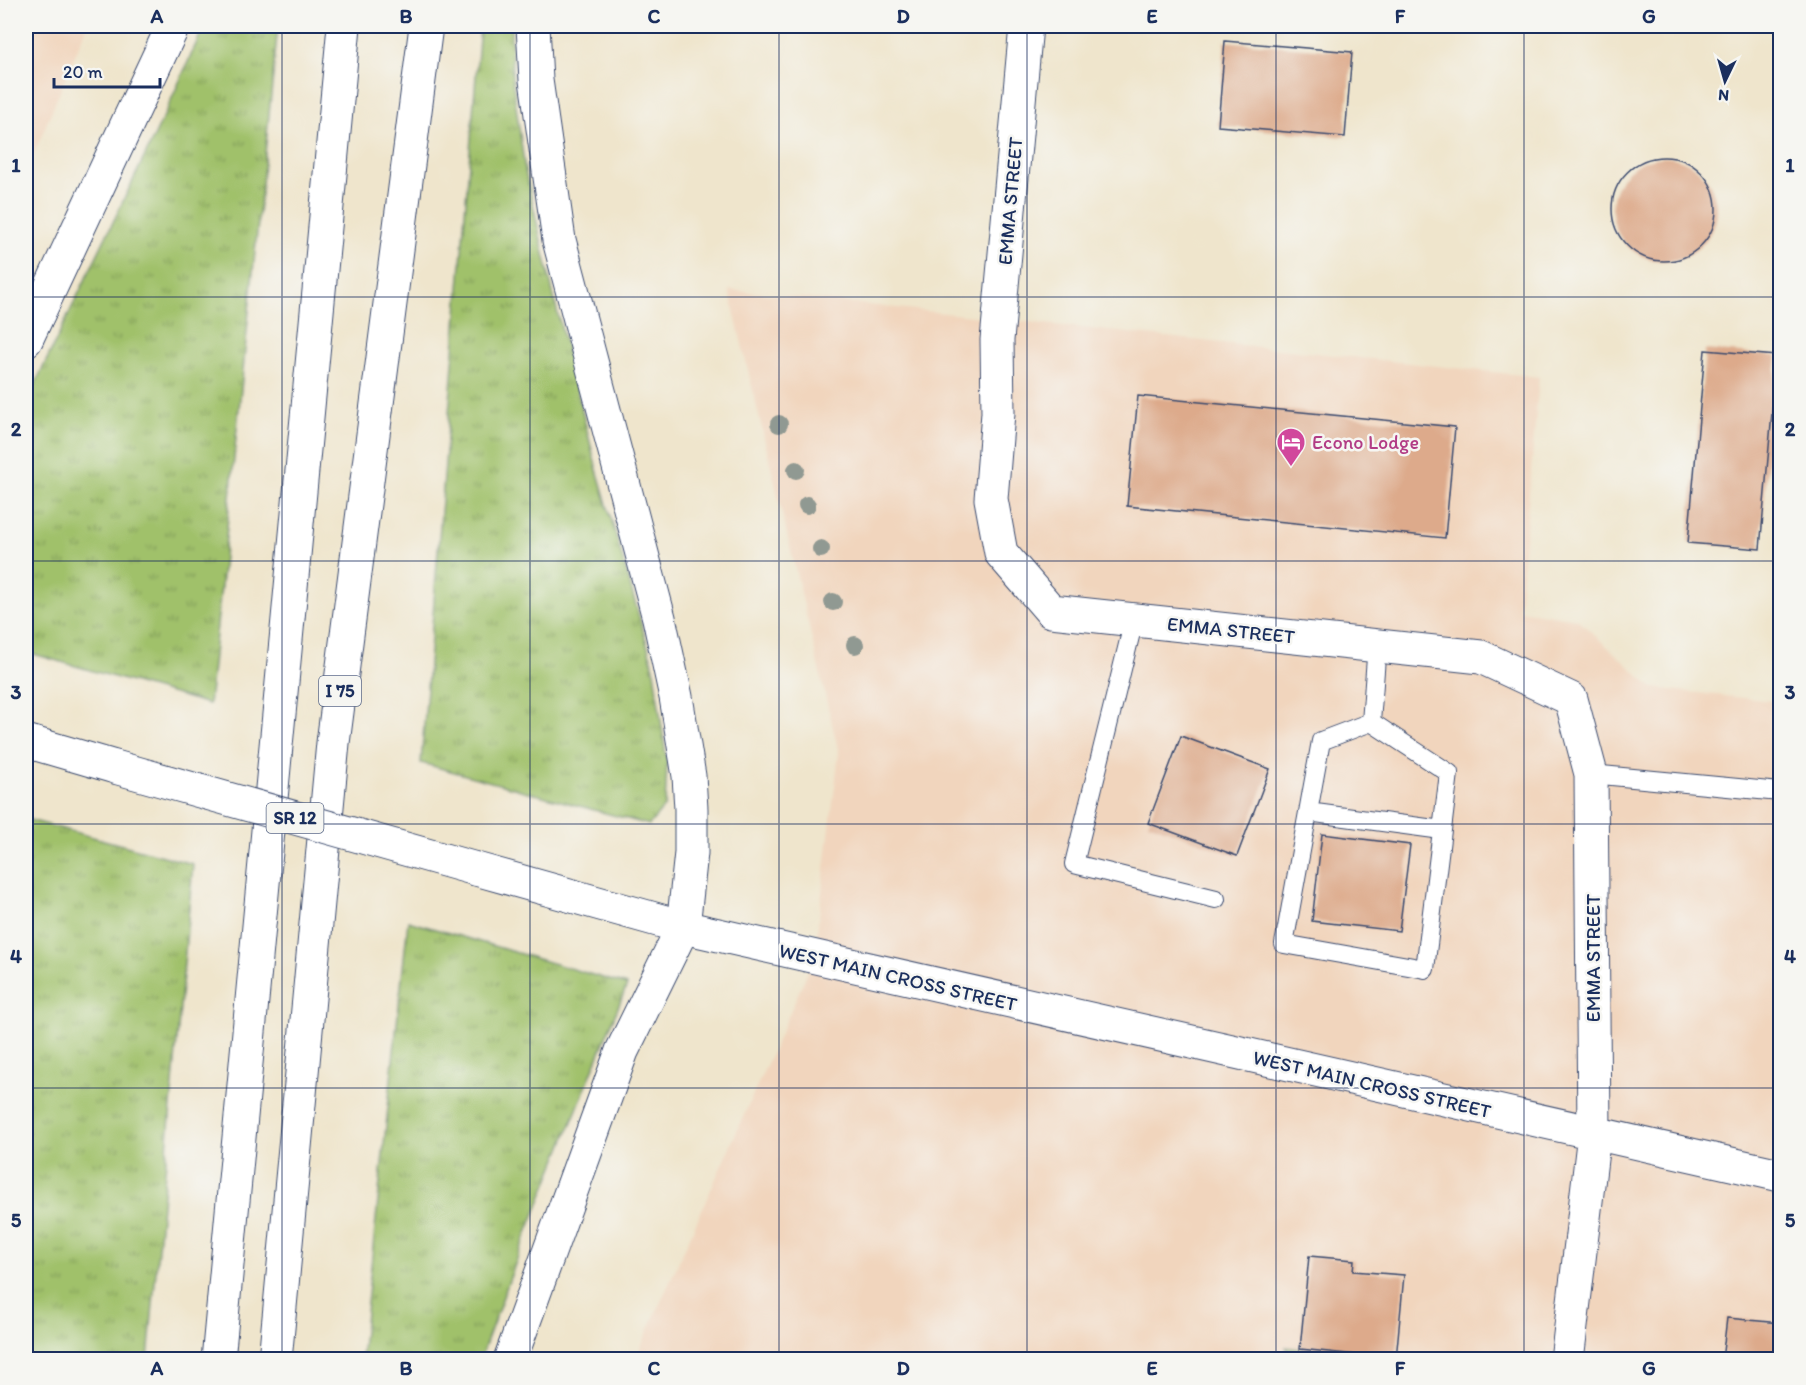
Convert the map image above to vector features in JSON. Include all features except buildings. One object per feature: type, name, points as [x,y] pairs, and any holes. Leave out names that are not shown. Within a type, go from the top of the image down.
[{"type":"main road","points":[[26,340],[173,26]]},
{"type":"main road","points":[[218,1359],[344,26]]},
{"type":"main road","name":"I 75","points":[[275,1359],[333,743],[426,26]]},
{"type":"main road","points":[[510,1359],[622,1051],[683,927],[691,853],[688,776],[676,697],[659,618],[559,240],[536,80],[533,26]]},
{"type":"main road","name":"EMMA STREET","points":[[1026,26],[997,340],[998,412],[991,499],[1001,553],[1051,611],[1481,657],[1571,699],[1591,774],[1594,1134],[1567,1359]]},
{"type":"main road","name":"WEST MAIN CROSS STREET","points":[[26,741],[683,927],[1780,1175]]},
{"type":"lane","points":[[1134,620],[1074,864],[1216,899]]},
{"type":"lane","points":[[1371,722],[1377,645]]},
{"type":"lane","points":[[1371,722],[1449,773],[1425,969],[1284,944],[1321,741],[1371,722]]},
{"type":"lane","points":[[1591,774],[1780,792]]},
{"type":"lane","points":[[1308,812],[1442,830]]},
{"type":"shaded area","points":[[26,26],[87,26],[26,173]]},
{"type":"shaded area","points":[[729,290],[1539,377],[1519,610],[1577,619],[1653,688],[1780,702],[1780,1359],[635,1360],[814,958],[839,753]]},
{"type":"green space","points":[[204,26],[278,26],[209,704],[26,652],[26,403],[164,116]]},
{"type":"green space","points":[[480,26],[511,26],[512,77],[525,170],[596,466],[653,665],[667,763],[665,806],[649,825],[421,763]]},
{"type":"green space","points":[[26,819],[193,864],[148,1359],[26,1359]]},
{"type":"green space","points":[[408,921],[627,985],[521,1248],[480,1359],[361,1359]]},
{"type":"green space","points":[[1286,1347],[1300,1349],[1397,1359],[1290,1359]]},
{"type":"place","name":"Econo Lodge","points":[[1291,468]]}]
